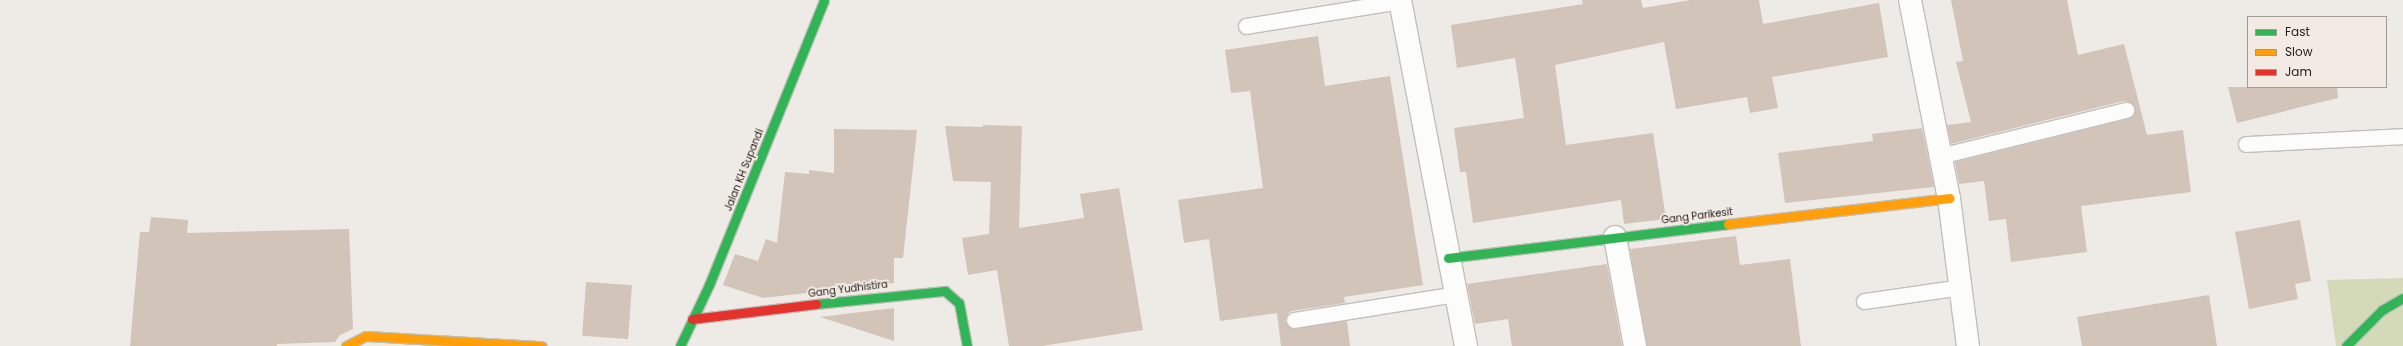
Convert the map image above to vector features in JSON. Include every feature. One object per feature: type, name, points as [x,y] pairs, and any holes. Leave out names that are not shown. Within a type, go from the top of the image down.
[{"type":"street","name":"Jalan KH Supandi","points":[[680,346],[709,285],[824,0]]},
{"type":"street","points":[[1400,0],[1466,346]]},
{"type":"street","points":[[1910,0],[1949,198],[1968,346]]},
{"type":"street","name":"Gang Parikesit","points":[[1448,258],[1949,198]]},
{"type":"street","points":[[1615,237],[1635,346]]},
{"type":"street","name":"Gang Yudhistira","points":[[692,320],[929,291],[945,291],[959,303],[967,346]]},
{"type":"street","points":[[2346,346],[2382,310],[2403,298]]},
{"type":"street","points":[[346,346],[366,336],[542,346]]},
{"type":"lane","points":[[1246,26],[1400,0]]},
{"type":"lane","points":[[1940,156],[2126,110]]},
{"type":"lane","points":[[2246,144],[2403,136]]},
{"type":"lane","points":[[1864,301],[1961,287]]},
{"type":"lane","points":[[1294,320],[1456,294]]},
{"type":"green space","points":[[2403,278],[2403,346],[2336,346],[2327,280]]},
{"type":"building","points":[[1582,0],[1641,0],[1643,8],[1691,0],[1759,0],[1763,24],[1879,3],[1888,57],[1772,77],[1778,108],[1750,113],[1747,97],[1676,109],[1664,42],[1555,65],[1566,145],[1653,133],[1666,219],[1624,224],[1621,200],[1473,223],[1466,172],[1460,172],[1454,128],[1524,118],[1515,58],[1457,68],[1451,25],[1583,4]]},
{"type":"building","points":[[1951,0],[2067,0],[2078,55],[2124,44],[2147,135],[2183,130],[2191,192],[2081,206],[2087,252],[2011,262],[2006,219],[1989,221],[1984,181],[1959,184],[1955,162],[2128,119],[2132,116],[2135,108],[2132,104],[2124,101],[1951,144],[1947,125],[1971,122],[1956,62],[1963,61]]},
{"type":"building","points":[[1318,36],[1325,86],[1390,76],[1423,285],[1344,297],[1345,303],[1292,311],[1288,313],[1285,321],[1291,328],[1347,321],[1350,346],[1281,346],[1277,313],[1220,321],[1209,239],[1184,243],[1178,200],[1263,188],[1250,91],[1231,93],[1225,50]]},
{"type":"building","points":[[2228,87],[2337,88],[2338,98],[2237,123]]},
{"type":"building","points":[[983,125],[1022,126],[1019,228],[1084,218],[1080,194],[1119,188],[1143,330],[1042,346],[1009,346],[997,270],[968,275],[962,238],[989,234],[991,182],[953,181],[945,126],[983,127]]},
{"type":"building","points":[[1922,128],[1934,187],[1785,203],[1778,153],[1873,141],[1872,134]]},
{"type":"building","points":[[834,129],[917,130],[903,258],[894,258],[894,283],[763,298],[723,285],[735,254],[758,261],[766,239],[777,243],[785,172],[809,174],[809,170],[834,173]]},
{"type":"building","points":[[151,217],[188,220],[187,233],[349,229],[353,329],[340,335],[335,342],[277,344],[277,346],[130,346],[140,232],[149,232]]},
{"type":"building","points":[[2300,220],[2311,281],[2295,284],[2298,299],[2249,309],[2235,232]]},
{"type":"building","points":[[1736,236],[1740,265],[1790,259],[1801,346],[1647,346],[1630,249]]},
{"type":"building","points":[[1607,264],[1622,346],[1512,346],[1508,319],[1475,324],[1467,284]]},
{"type":"building","points":[[586,282],[632,285],[628,339],[582,336]]},
{"type":"building","points":[[2209,295],[2217,346],[2082,346],[2077,317]]},
{"type":"building","points":[[894,308],[894,341],[820,317]]},
{"type":"traffic: fast","points":[[680,346],[709,285],[824,0]]},
{"type":"traffic: fast","points":[[1448,258],[1728,224]]},
{"type":"traffic: fast","points":[[816,304],[945,291],[959,303],[967,346]]},
{"type":"traffic: fast","points":[[2346,346],[2382,310],[2403,298]]},
{"type":"traffic: slow","points":[[1728,224],[1949,198]]},
{"type":"traffic: slow","points":[[346,346],[366,336],[542,346]]},
{"type":"traffic: jam","points":[[692,319],[816,304]]}]
